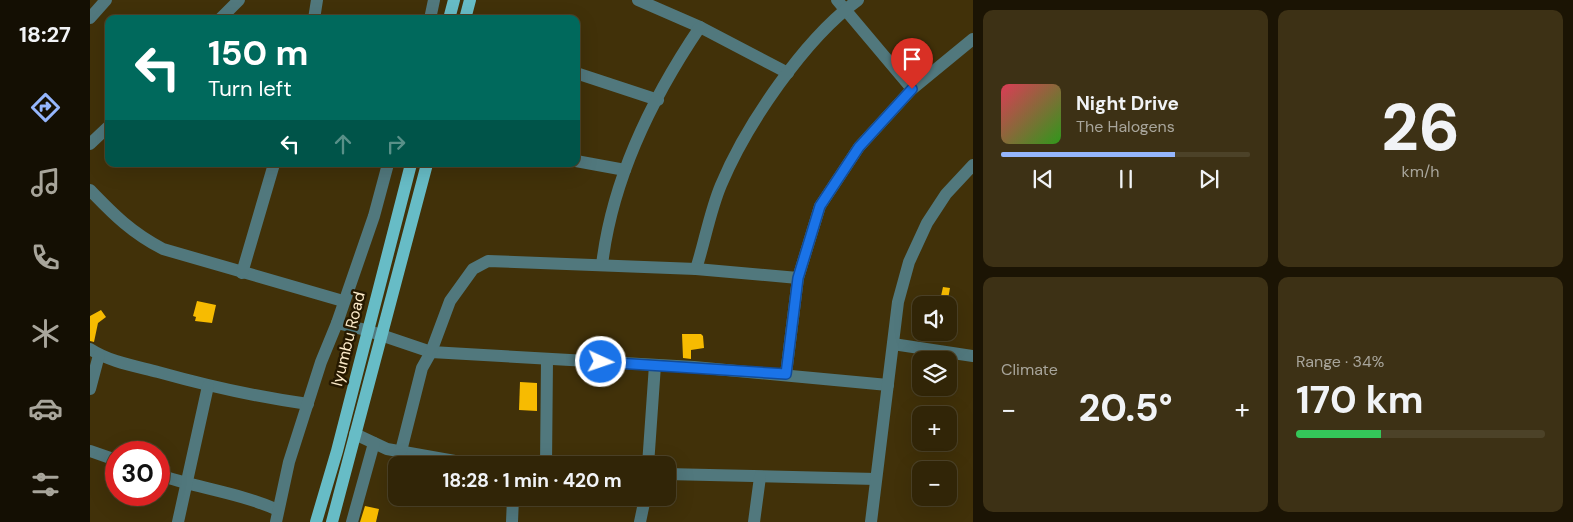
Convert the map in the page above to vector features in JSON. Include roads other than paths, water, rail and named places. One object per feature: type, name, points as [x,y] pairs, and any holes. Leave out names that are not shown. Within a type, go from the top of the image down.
[{"type":"main road","points":[[450,15],[454,0]]},
{"type":"main road","points":[[466,15],[470,0]]},
{"type":"main road","name":"Iyumbu Road","points":[[316,522],[337,451],[366,330],[410,167]]},
{"type":"main road","name":"Iyumbu Road","points":[[332,522],[425,167]]},
{"type":"street","points":[[90,18],[106,0]]},
{"type":"street","points":[[224,15],[239,0]]},
{"type":"street","points":[[315,15],[317,0]]},
{"type":"street","points":[[431,15],[434,0]]},
{"type":"street","points":[[641,0],[700,27],[788,73]]},
{"type":"street","points":[[696,269],[721,185],[750,131],[788,73],[840,5],[858,0]]},
{"type":"street","points":[[840,5],[912,89]]},
{"type":"street","points":[[602,265],[606,234],[625,170],[675,65],[700,27]]},
{"type":"street","points":[[786,374],[798,278],[820,206],[859,147],[912,89],[973,39]]},
{"type":"street","points":[[580,74],[658,100]]},
{"type":"street","points":[[90,144],[105,130]]},
{"type":"street","points":[[580,163],[625,170]]},
{"type":"street","points":[[871,522],[898,302],[909,262],[927,223],[946,194],[973,165]]},
{"type":"street","points":[[242,273],[273,167]]},
{"type":"street","points":[[170,479],[252,499],[277,516],[289,462],[321,362],[337,323],[343,301],[374,216],[387,167]]},
{"type":"street","points":[[90,190],[138,236],[163,249],[343,301]]},
{"type":"street","points":[[400,451],[422,368],[431,352],[450,301],[473,269],[488,261],[696,269],[798,278]]},
{"type":"street","points":[[337,323],[381,334],[405,345],[431,352],[786,374],[888,385]]},
{"type":"street","points":[[893,344],[973,356]]},
{"type":"street","points":[[90,390],[95,352],[208,386],[253,396],[308,404]]},
{"type":"street","points":[[546,456],[547,360]]},
{"type":"street","points":[[649,456],[655,365]]},
{"type":"street","points":[[178,522],[208,386]]},
{"type":"street","points":[[355,434],[387,449],[430,456]]},
{"type":"street","points":[[352,522],[374,442]]},
{"type":"street","points":[[90,452],[105,457]]},
{"type":"street","points":[[676,474],[876,479]]},
{"type":"street","points":[[754,522],[760,477]]},
{"type":"street","points":[[512,522],[513,506]]},
{"type":"street","points":[[640,522],[643,506]]}]
